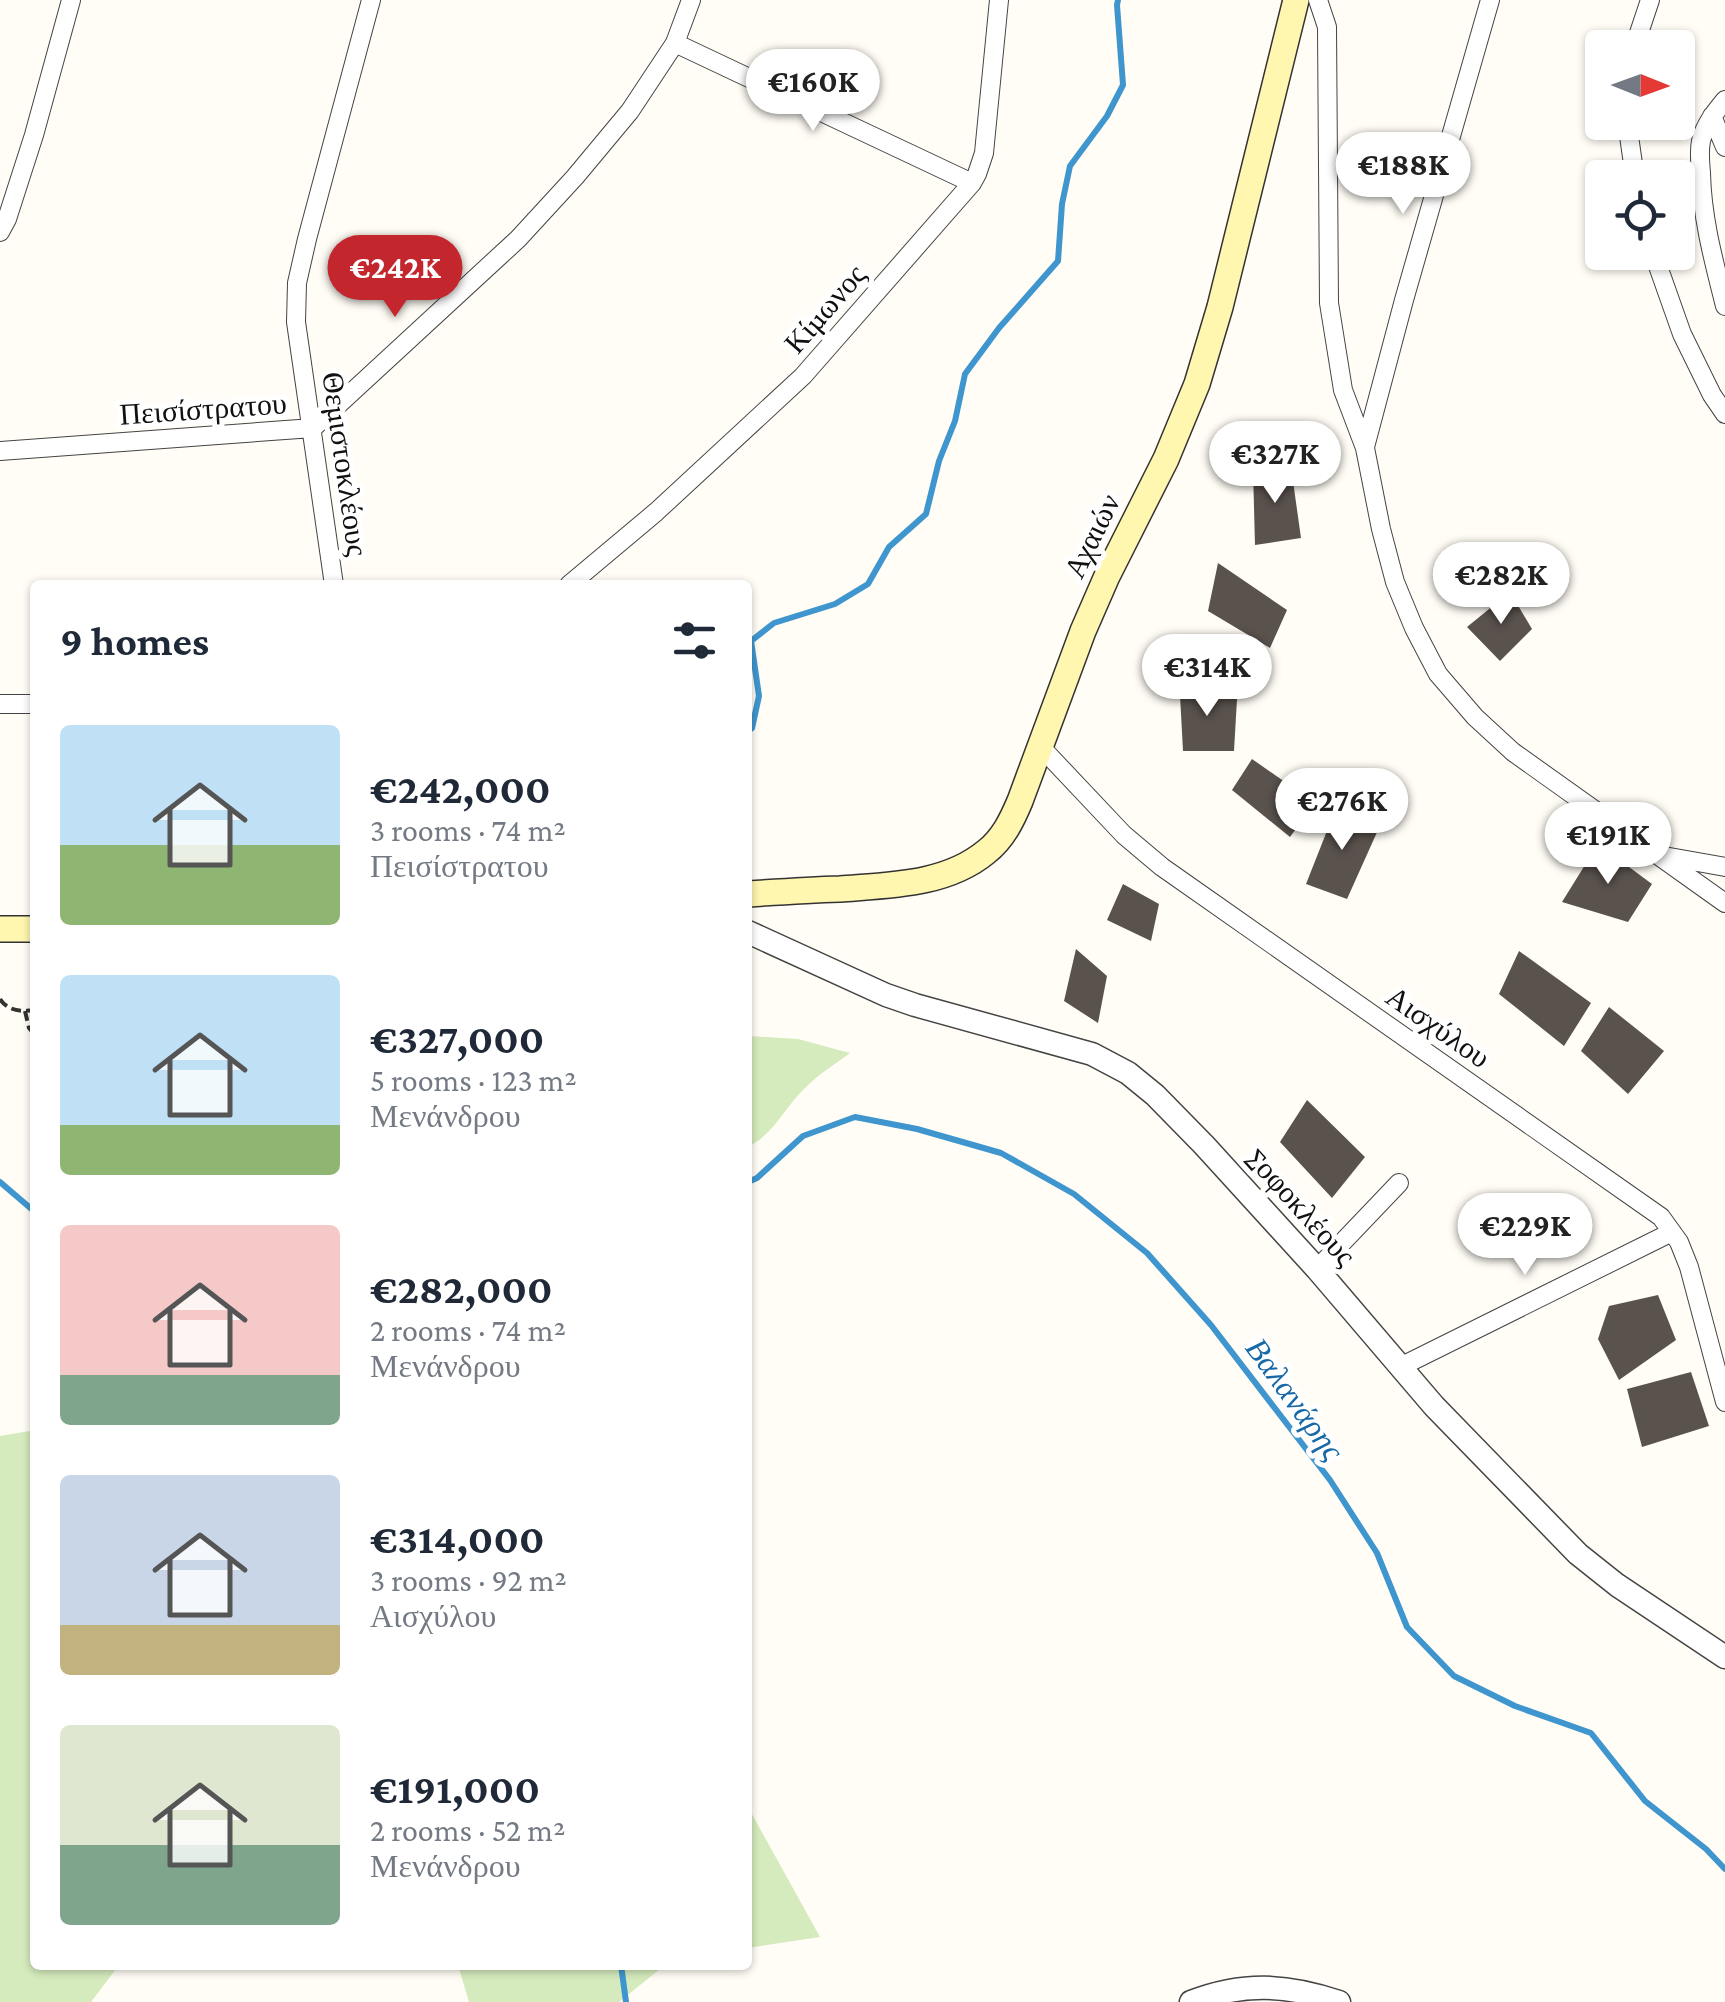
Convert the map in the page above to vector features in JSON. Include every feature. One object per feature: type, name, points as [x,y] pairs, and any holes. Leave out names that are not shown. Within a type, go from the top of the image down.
[{"type":"main road","name":"Αχαιών","points":[[752,894],[929,879],[963,867],[985,853],[1007,828],[1083,631],[1166,459],[1197,384],[1225,289],[1296,0]]},
{"type":"main road","points":[[0,929],[30,929]]},
{"type":"street","points":[[0,232],[34,135],[71,0]]},
{"type":"street","name":"Θεμιστοκλέους","points":[[333,580],[296,322],[297,282],[371,0]]},
{"type":"street","name":"Πεισίστρατου","points":[[0,452],[313,428],[518,239],[575,177],[630,111],[675,43],[691,0]]},
{"type":"street","name":"Κίμωνος","points":[[575,580],[656,512],[803,376],[972,183],[984,153],[999,0]]},
{"type":"street","points":[[1318,0],[1326,27],[1329,303],[1343,390],[1365,448],[1395,582],[1414,628],[1438,674],[1475,717],[1513,752],[1725,903]]},
{"type":"street","points":[[1365,448],[1490,0]]},
{"type":"street","points":[[1640,30],[1650,0]]},
{"type":"street","points":[[675,43],[972,183]]},
{"type":"street","points":[[1725,100],[1701,140],[1701,197],[1725,306]]},
{"type":"street","points":[[1712,116],[1725,148]]},
{"type":"street","points":[[1659,270],[1682,334],[1725,414]]},
{"type":"street","points":[[0,704],[30,704]]},
{"type":"street","name":"Αισχύλου","points":[[1040,746],[1137,847],[1162,867],[1661,1217],[1689,1267],[1725,1402]]},
{"type":"street","points":[[1659,855],[1725,867]]},
{"type":"street","name":"Σοφοκλέους","points":[[752,934],[886,995],[1078,1049],[1117,1066],[1155,1096],[1204,1145],[1434,1406],[1591,1565],[1725,1657]]},
{"type":"street","points":[[1317,1269],[1398,1183]]},
{"type":"street","points":[[1400,1368],[1672,1232]]},
{"type":"street","points":[[1191,2002],[1231,1989],[1260,1987],[1305,1992],[1339,2002]]},
{"type":"path","points":[[0,998],[4,1005],[30,1010]]},
{"type":"path","points":[[25,1011],[30,1028]]},
{"type":"green space","points":[[752,1036],[798,1039],[850,1053],[810,1083],[766,1134],[752,1144]]},
{"type":"green space","points":[[30,1431],[30,1970],[115,1970],[91,2002],[0,2002],[0,1436]]},
{"type":"green space","points":[[752,1814],[820,1937],[752,1947]]},
{"type":"green space","points":[[459,1970],[659,1970],[619,2002],[469,2002]]},
{"type":"building","points":[[1291,467],[1301,538],[1255,545],[1253,469]]},
{"type":"building","points":[[1218,563],[1287,610],[1270,648],[1208,611]]},
{"type":"building","points":[[1510,592],[1532,629],[1500,661],[1467,627]]},
{"type":"building","points":[[1179,677],[1237,699],[1234,751],[1183,751]]},
{"type":"building","points":[[1252,759],[1315,803],[1290,837],[1232,790]]},
{"type":"building","points":[[1338,803],[1378,830],[1347,899],[1306,884]]},
{"type":"building","points":[[1598,844],[1652,884],[1628,922],[1562,902]]},
{"type":"building","points":[[1123,884],[1159,904],[1151,941],[1107,920]]},
{"type":"building","points":[[1076,949],[1107,976],[1098,1023],[1064,1001]]},
{"type":"building","points":[[1519,951],[1591,1003],[1564,1046],[1499,994]]},
{"type":"building","points":[[1609,1007],[1664,1051],[1628,1094],[1581,1051]]},
{"type":"building","points":[[1307,1100],[1365,1157],[1332,1198],[1280,1142]]},
{"type":"building","points":[[1658,1295],[1676,1340],[1619,1380],[1598,1339],[1609,1306]]},
{"type":"building","points":[[1691,1372],[1709,1426],[1642,1447],[1627,1389]]},
{"type":"waterway","points":[[752,640],[774,623],[835,604],[868,584],[889,547],[926,514],[965,374],[1058,261],[1062,204],[1070,166],[1107,116],[1123,85],[1118,0]]},
{"type":"waterway","points":[[752,648],[759,696],[752,728]]},
{"type":"waterway","name":"Βαλανάρης","points":[[752,1180],[803,1136],[855,1117],[917,1129],[1001,1153],[1074,1194],[1147,1253],[1211,1325],[1330,1480],[1377,1553],[1407,1627],[1454,1676],[1515,1706],[1591,1733],[1645,1801],[1725,1869]]},
{"type":"waterway","name":"Βαλανάρης","points":[[0,1182],[30,1208]]},
{"type":"waterway","points":[[622,1970],[626,2002]]}]
